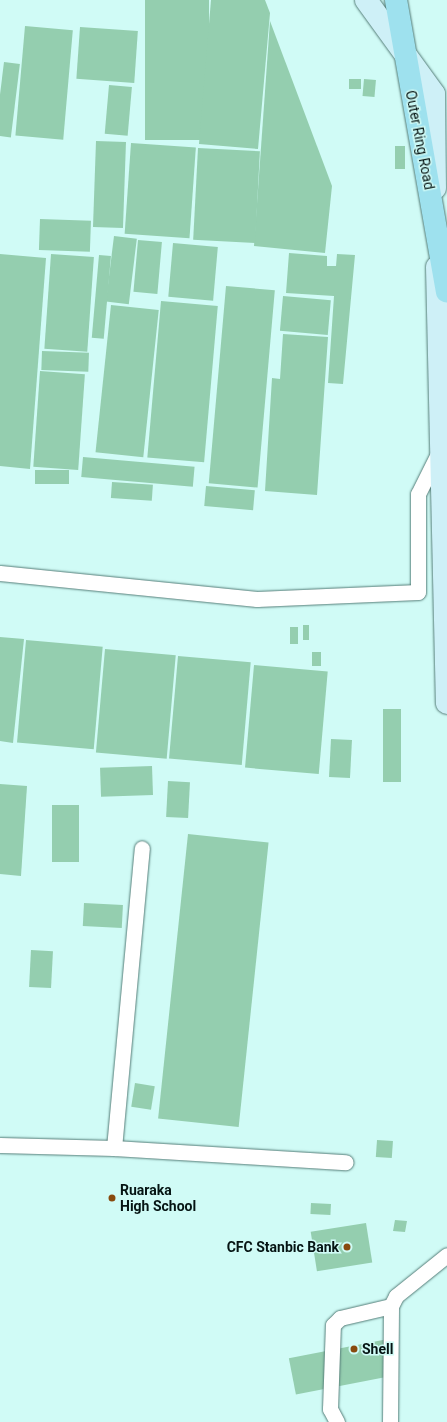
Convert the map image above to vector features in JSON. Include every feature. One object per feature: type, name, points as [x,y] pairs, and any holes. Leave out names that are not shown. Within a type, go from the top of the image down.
[{"type":"main road","name":"Outer Ring Road","points":[[366,0],[434,94],[447,703]]},
{"type":"main road","name":"Outer Ring Road","points":[[396,0],[447,292]]},
{"type":"lane","points":[[0,573],[256,600],[418,592],[418,494],[441,449]]},
{"type":"lane","points":[[114,1148],[142,848]]},
{"type":"lane","points":[[0,1145],[114,1148],[346,1162]]},
{"type":"lane","points":[[390,1422],[391,1306],[396,1296],[447,1256]]},
{"type":"lane","points":[[337,1422],[330,1409],[333,1325],[340,1318],[391,1306]]},
{"type":"building","points":[[145,0],[209,0],[209,140],[145,140]]},
{"type":"building","points":[[211,0],[265,0],[270,13],[258,149],[199,144]]},
{"type":"building","points":[[270,21],[332,186],[325,253],[254,246]]},
{"type":"building","points":[[25,26],[73,30],[63,140],[15,136]]},
{"type":"building","points":[[80,27],[138,31],[134,83],[76,79]]},
{"type":"building","points":[[4,62],[20,64],[11,137],[0,136],[0,95]]},
{"type":"building","points":[[349,79],[361,79],[361,89],[349,89]]},
{"type":"building","points":[[364,79],[376,80],[374,97],[363,96]]},
{"type":"building","points":[[109,85],[132,87],[128,136],[105,134]]},
{"type":"building","points":[[96,141],[126,142],[123,228],[93,227]]},
{"type":"building","points":[[131,143],[196,148],[189,238],[125,234]]},
{"type":"building","points":[[395,146],[405,146],[405,169],[395,169]]},
{"type":"building","points":[[198,148],[260,151],[255,243],[193,240]]},
{"type":"building","points":[[40,219],[91,221],[90,252],[39,250]]},
{"type":"building","points":[[114,236],[137,239],[129,304],[106,302]]},
{"type":"building","points":[[138,240],[162,242],[157,294],[133,292]]},
{"type":"building","points":[[173,243],[218,247],[213,301],[168,297]]},
{"type":"building","points":[[289,253],[327,256],[327,266],[336,266],[337,254],[355,255],[343,384],[328,383],[334,296],[286,293]]},
{"type":"building","points":[[0,254],[46,258],[30,469],[0,466]]},
{"type":"building","points":[[51,254],[94,257],[87,352],[44,349]]},
{"type":"building","points":[[99,255],[111,256],[104,339],[92,338]]},
{"type":"building","points":[[226,286],[275,290],[258,488],[209,483]]},
{"type":"building","points":[[283,296],[331,300],[328,335],[280,331]]},
{"type":"building","points":[[161,301],[218,306],[204,462],[147,457]]},
{"type":"building","points":[[111,305],[159,310],[143,457],[96,452]]},
{"type":"building","points":[[283,334],[328,337],[317,495],[265,491],[272,378],[280,379]]},
{"type":"building","points":[[42,351],[89,353],[88,372],[41,370]]},
{"type":"building","points":[[40,371],[85,374],[78,470],[33,467]]},
{"type":"building","points":[[83,457],[195,467],[193,487],[81,477]]},
{"type":"building","points":[[35,470],[69,470],[69,484],[35,484]]},
{"type":"building","points":[[112,482],[153,485],[152,501],[111,498]]},
{"type":"building","points":[[206,486],[255,490],[253,510],[204,506]]},
{"type":"building","points":[[303,625],[309,625],[309,640],[303,640]]},
{"type":"building","points":[[290,627],[298,627],[298,644],[290,644]]},
{"type":"building","points":[[0,637],[24,639],[13,743],[0,741]]},
{"type":"building","points":[[26,640],[103,647],[94,749],[17,743]]},
{"type":"building","points":[[105,649],[176,655],[167,759],[96,753]]},
{"type":"building","points":[[312,652],[321,652],[321,666],[312,666]]},
{"type":"building","points":[[178,656],[251,662],[242,765],[169,759]]},
{"type":"building","points":[[254,665],[328,671],[319,774],[245,768]]},
{"type":"building","points":[[383,709],[401,709],[401,782],[383,782]]},
{"type":"building","points":[[331,739],[352,740],[350,778],[329,777]]},
{"type":"building","points":[[152,766],[153,795],[101,797],[100,768]]},
{"type":"building","points":[[168,781],[190,782],[188,818],[166,817]]},
{"type":"building","points":[[0,784],[27,786],[21,876],[0,874]]},
{"type":"building","points":[[52,805],[79,805],[79,862],[52,862]]},
{"type":"building","points":[[188,834],[269,842],[239,1127],[158,1118]]},
{"type":"building","points":[[84,903],[123,905],[122,928],[83,926]]},
{"type":"building","points":[[31,950],[53,951],[51,988],[29,987]]},
{"type":"building","points":[[135,1083],[155,1086],[151,1110],[131,1107]]},
{"type":"building","points":[[377,1140],[393,1141],[392,1158],[376,1157]]},
{"type":"building","points":[[311,1203],[331,1204],[330,1215],[310,1214]]},
{"type":"building","points":[[395,1220],[407,1221],[405,1232],[393,1231]]},
{"type":"building","points":[[366,1223],[372,1263],[317,1271],[311,1232]]},
{"type":"building","points":[[388,1339],[395,1375],[296,1395],[289,1358]]},
{"type":"place","name":"Ruaraka High School","points":[[112,1198]]},
{"type":"place","name":"CFC Stanbic Bank","points":[[347,1247]]},
{"type":"place","name":"Shell","points":[[354,1349]]}]
